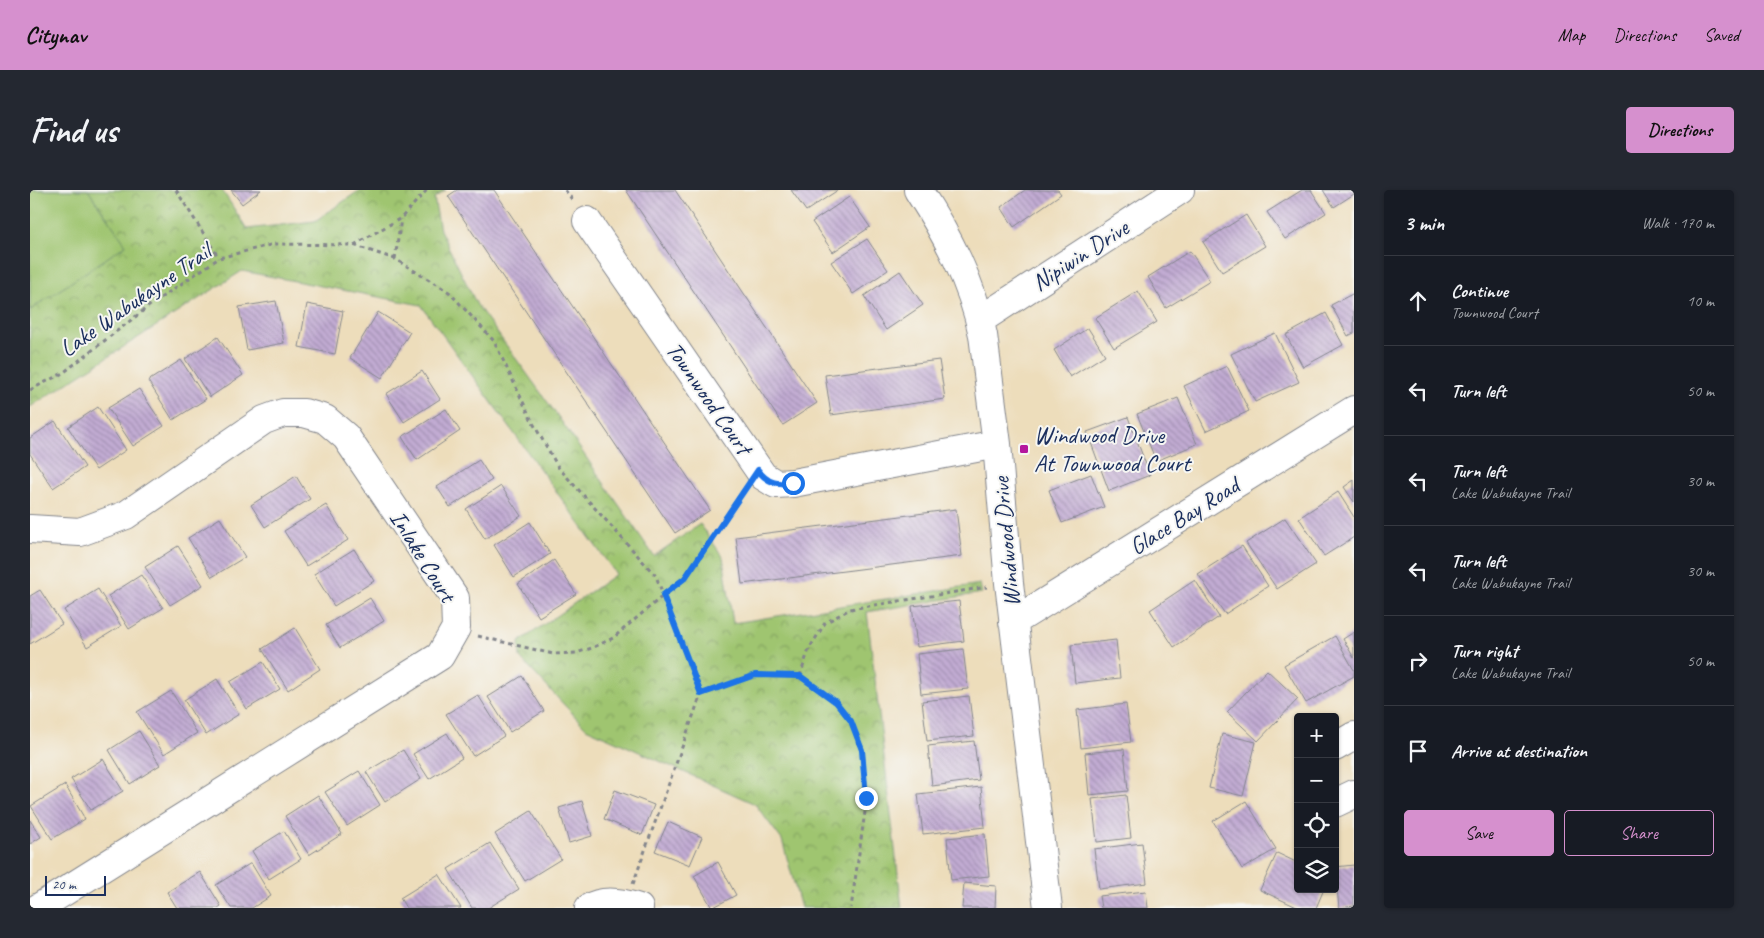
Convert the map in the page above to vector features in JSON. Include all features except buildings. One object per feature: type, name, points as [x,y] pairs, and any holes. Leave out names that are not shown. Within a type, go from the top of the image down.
[{"type":"street","name":"Windwood Drive","points":[[918,190],[942,228],[965,278],[980,320],[991,388],[1008,583],[1048,908]]},
{"type":"street","name":"Nipiwin Drive","points":[[980,320],[1180,190]]},
{"type":"street","name":"Townwood Court","points":[[587,221],[758,470],[763,476],[776,484],[793,483],[997,444]]},
{"type":"street","name":"Glace Bay Road","points":[[1013,622],[1354,410]]},
{"type":"street","name":"Inlake Court","points":[[30,530],[80,532],[126,515],[264,420],[283,413],[304,413],[325,419],[346,437],[455,598],[456,628],[440,656],[38,908]]},
{"type":"street","points":[[1339,745],[1354,736]]},
{"type":"street","points":[[1339,801],[1354,794]]},
{"type":"street","points":[[589,908],[614,903],[635,907]]},
{"type":"path","points":[[176,190],[219,258]]},
{"type":"path","points":[[353,245],[401,218],[427,190]]},
{"type":"path","points":[[394,259],[401,218]]},
{"type":"path","name":"Lake Wabukayne Trail","points":[[30,390],[62,373],[153,303],[219,258],[274,244],[353,245],[394,259],[449,292],[494,340],[533,423],[558,467],[656,576],[701,694]]},
{"type":"path","points":[[456,628],[492,640],[553,654],[576,653],[613,638],[685,578],[758,470]]},
{"type":"path","points":[[800,676],[809,649],[825,623],[850,609],[1008,583]]},
{"type":"path","points":[[635,907],[631,891],[701,694],[755,675],[800,676],[836,702],[851,721],[862,750],[866,798],[851,908]]},
{"type":"green space","points":[[30,190],[222,190],[247,229],[315,221],[360,190],[446,190],[434,198],[440,230],[477,305],[557,415],[654,556],[700,524],[723,557],[733,623],[980,584],[982,593],[867,612],[902,908],[801,908],[782,840],[755,804],[586,728],[520,658],[519,642],[616,574],[421,305],[242,271],[30,407]]},
{"type":"green space","points":[[30,190],[88,190],[126,245],[30,310]]},
{"type":"place","name":"Windwood Drive At Townwood Court","points":[[1024,449]]},
{"type":"route","points":[[793,483],[776,484],[763,476],[758,470],[685,578],[663,595],[701,694],[755,675],[800,676],[836,702],[851,721],[862,750],[866,798]]}]
